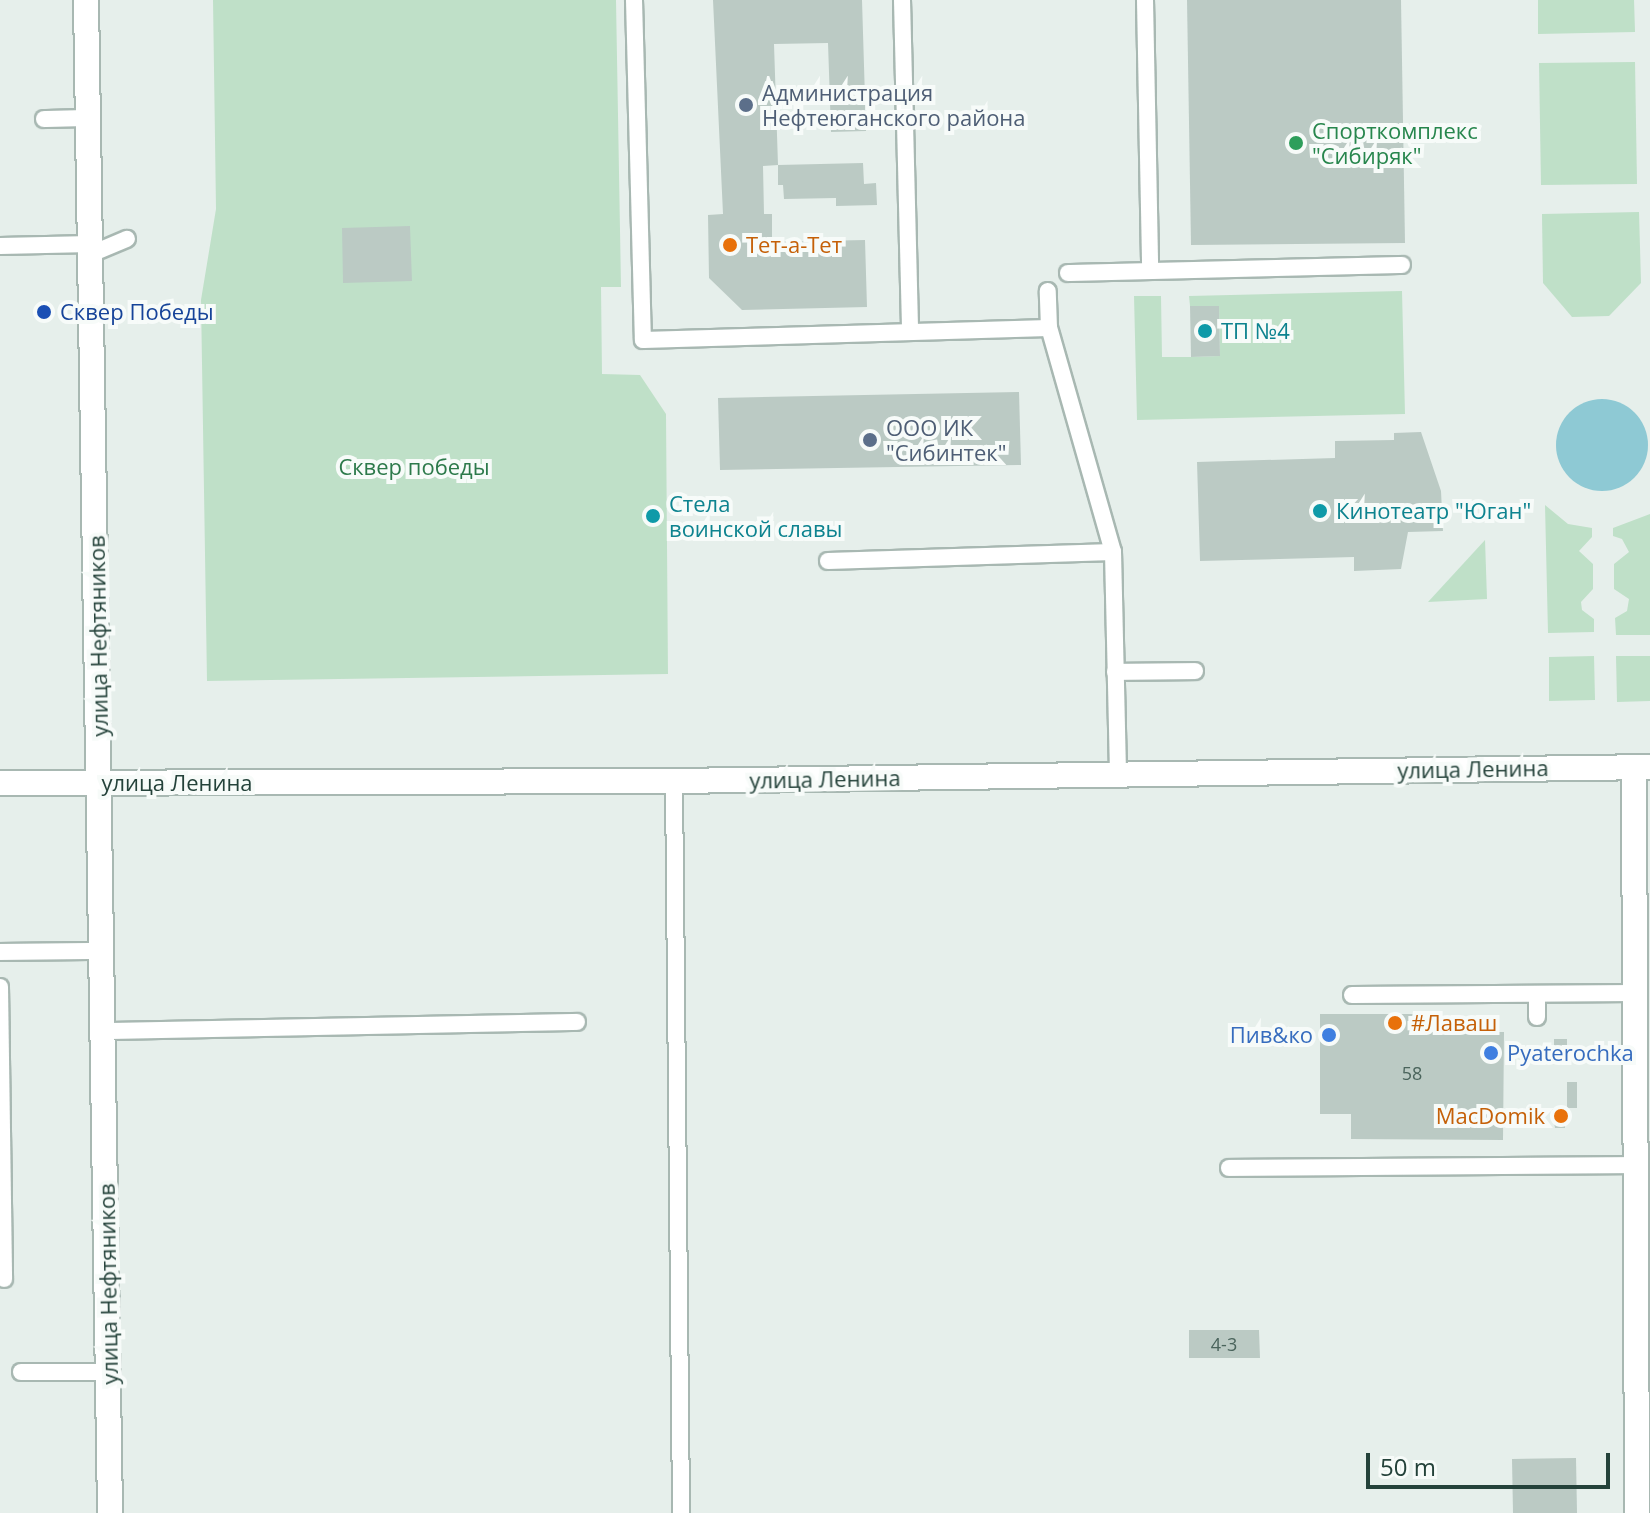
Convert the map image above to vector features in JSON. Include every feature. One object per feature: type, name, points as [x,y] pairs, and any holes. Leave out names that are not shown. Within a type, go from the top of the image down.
[{"type":"main road","name":"улица Нефтяников","points":[[86,0],[104,951],[110,1513]]},
{"type":"main road","name":"улица Ленина","points":[[0,783],[674,781],[1642,767]]},
{"type":"main road","points":[[1637,1513],[1643,1460],[1635,1165],[1642,1033],[1635,993],[1642,767]]},
{"type":"lane","points":[[634,0],[643,340],[1049,328]]},
{"type":"lane","points":[[902,0],[910,332]]},
{"type":"lane","points":[[1145,0],[1150,271]]},
{"type":"lane","points":[[44,119],[88,118]]},
{"type":"lane","points":[[0,246],[91,249],[127,239]]},
{"type":"lane","points":[[1068,273],[1402,265]]},
{"type":"lane","points":[[1048,291],[1049,328],[1113,552],[1118,776]]},
{"type":"lane","points":[[828,561],[1113,552]]},
{"type":"lane","points":[[1115,672],[1195,671]]},
{"type":"lane","points":[[674,781],[681,1513]]},
{"type":"lane","points":[[0,952],[104,951]]},
{"type":"lane","points":[[0,987],[4,1279]]},
{"type":"lane","points":[[1352,995],[1635,993]]},
{"type":"lane","points":[[1537,994],[1537,1017]]},
{"type":"lane","points":[[105,1031],[577,1022]]},
{"type":"lane","points":[[1229,1168],[1537,1157],[1635,1165]]},
{"type":"lane","points":[[21,1372],[109,1372]]},
{"type":"green space","name":"Сквер победы","points":[[213,0],[616,0],[621,287],[601,287],[602,374],[640,375],[666,414],[668,674],[207,681],[201,300],[216,209]]},
{"type":"green space","points":[[1538,0],[1634,0],[1635,32],[1538,34]]},
{"type":"green space","points":[[1635,62],[1637,184],[1541,185],[1539,63]]},
{"type":"green space","points":[[1639,212],[1641,283],[1609,316],[1572,317],[1543,283],[1542,214]]},
{"type":"green space","points":[[1402,291],[1405,414],[1137,420],[1134,296],[1161,296],[1162,357],[1191,357],[1220,356],[1219,306],[1190,306],[1189,296]]},
{"type":"green space","points":[[1545,505],[1568,524],[1592,528],[1592,537],[1579,551],[1593,564],[1593,589],[1581,602],[1582,610],[1594,619],[1594,632],[1548,633]]},
{"type":"green space","points":[[1650,514],[1650,635],[1616,635],[1615,618],[1627,611],[1629,599],[1614,589],[1614,564],[1629,552],[1622,539],[1613,536],[1613,528]]},
{"type":"green space","points":[[1485,540],[1487,599],[1428,602]]},
{"type":"green space","points":[[1594,656],[1595,700],[1549,701],[1549,657]]},
{"type":"green space","points":[[1616,656],[1650,656],[1650,701],[1617,702]]},
{"type":"water","points":[[1602,399],[1620,402],[1635,412],[1645,427],[1648,445],[1645,463],[1635,478],[1620,488],[1602,491],[1584,488],[1569,478],[1559,463],[1556,445],[1559,427],[1569,412],[1584,402]]},
{"type":"building","points":[[713,0],[862,0],[866,131],[831,132],[828,43],[774,44],[778,165],[763,166],[764,214],[772,214],[772,242],[865,240],[867,307],[742,310],[709,278],[708,215],[723,214]]},
{"type":"building","name":"Спорткомплекс \"Сибиряк\"","points":[[1187,0],[1401,0],[1405,243],[1191,245]]},
{"type":"building","points":[[863,163],[864,184],[876,183],[877,205],[836,206],[836,198],[784,199],[783,185],[778,185],[778,165]]},
{"type":"building","points":[[410,226],[412,281],[343,283],[342,228]]},
{"type":"building","name":"ТП №4","points":[[1190,306],[1219,306],[1220,356],[1191,357]]},
{"type":"building","name":"ООО ИК \"Сибинтек\"","points":[[1019,392],[1021,465],[720,470],[718,398]]},
{"type":"building","name":"Кинотеатр \"Юган\"","points":[[1421,432],[1441,491],[1443,531],[1408,532],[1401,569],[1354,571],[1354,557],[1200,561],[1197,462],[1335,458],[1335,441],[1394,440],[1394,433]]},
{"type":"building","points":[[1320,1014],[1426,1014],[1425,1032],[1504,1032],[1503,1140],[1351,1139],[1351,1114],[1320,1114]]},
{"type":"building","points":[[1554,1039],[1567,1039],[1567,1063],[1554,1063]]},
{"type":"building","points":[[1567,1082],[1577,1082],[1577,1108],[1567,1108]]},
{"type":"building","points":[[1552,1109],[1565,1109],[1565,1128],[1555,1128]]},
{"type":"building","points":[[1189,1330],[1259,1330],[1260,1358],[1189,1358]]},
{"type":"building","points":[[1576,1458],[1577,1513],[1513,1513],[1512,1459]]},
{"type":"place","name":"Администрация Нефтеюганского района","points":[[746,105]]},
{"type":"place","name":"Спорткомплекс \"Сибиряк\"","points":[[1296,143]]},
{"type":"place","name":"Тет-а-Тет","points":[[730,245]]},
{"type":"place","name":"Сквер Победы","points":[[44,312]]},
{"type":"place","name":"ТП №4","points":[[1205,331]]},
{"type":"place","name":"ООО ИК \"Сибинтек\"","points":[[870,440]]},
{"type":"place","name":"Кинотеатр \"Юган\"","points":[[1320,511]]},
{"type":"place","name":"Стела воинской славы","points":[[653,516]]},
{"type":"place","name":"#Лаваш","points":[[1395,1023]]},
{"type":"place","name":"Пив&ко","points":[[1329,1035]]},
{"type":"place","name":"Pyaterochka","points":[[1491,1053]]},
{"type":"place","name":"MacDomik","points":[[1561,1116]]}]
